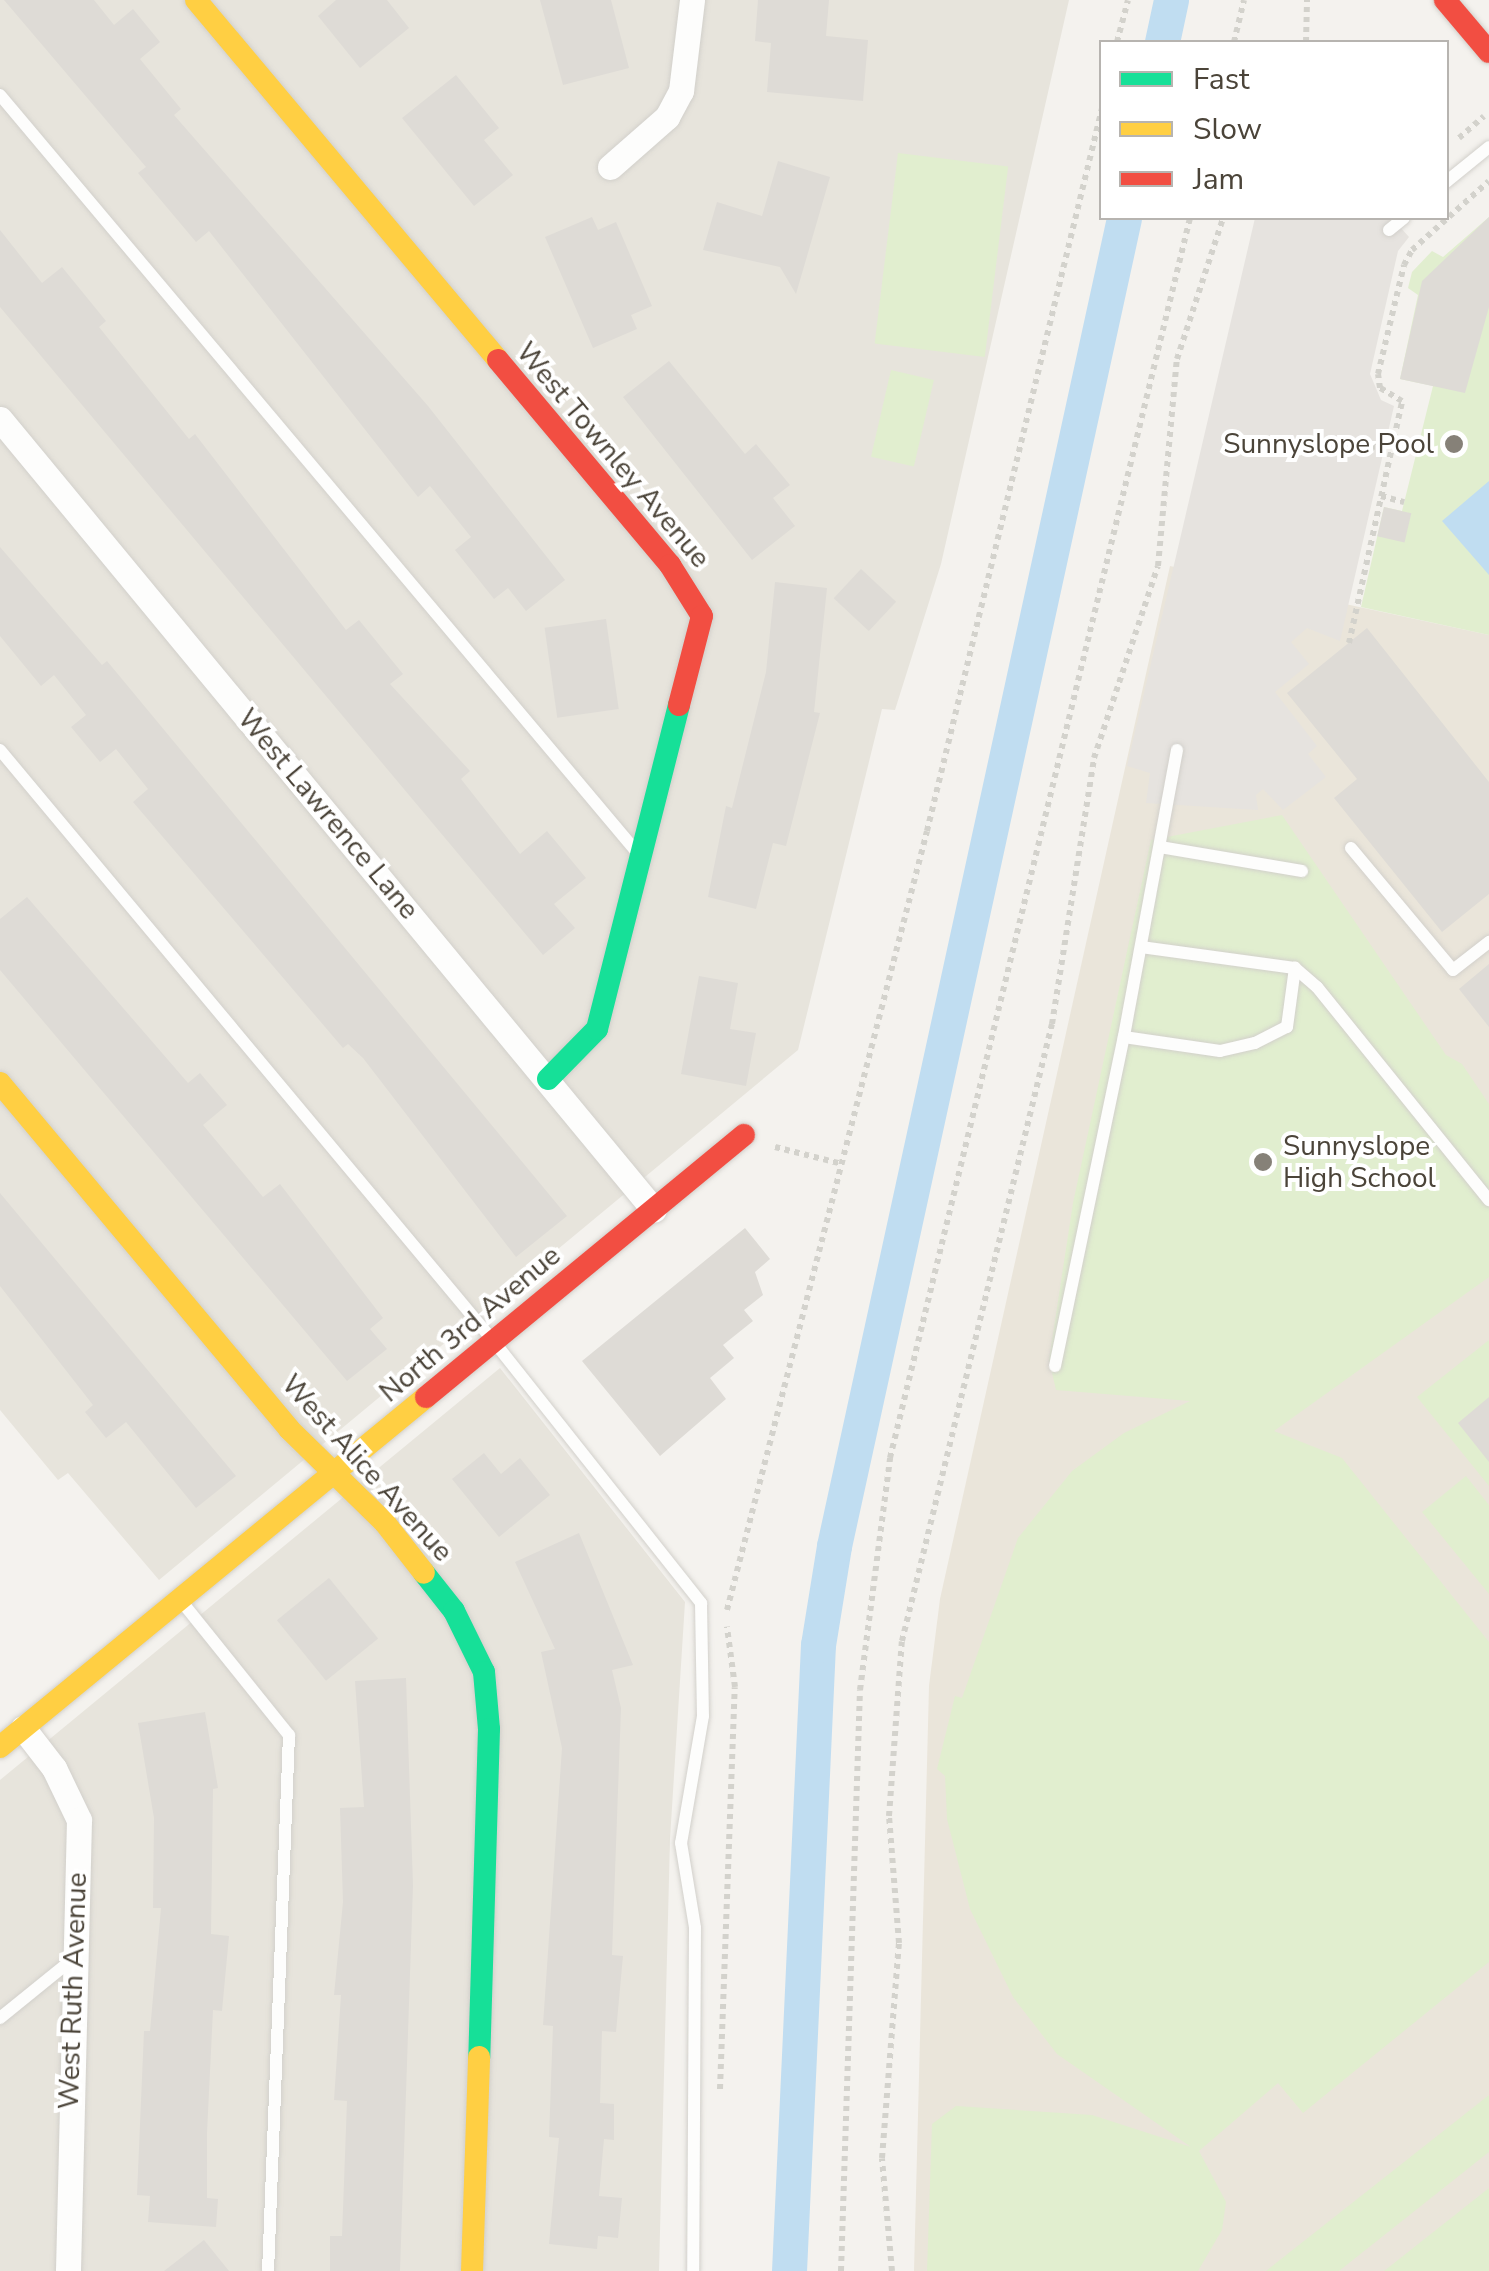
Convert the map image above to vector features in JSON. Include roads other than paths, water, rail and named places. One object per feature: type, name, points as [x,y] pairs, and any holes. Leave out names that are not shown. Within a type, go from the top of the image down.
[{"type":"street","name":"West Townley Avenue","points":[[196,0],[670,566],[702,616],[597,1029],[548,1080]]},
{"type":"street","points":[[610,167],[667,117],[681,91],[692,0]]},
{"type":"street","points":[[1445,0],[1489,52]]},
{"type":"street","name":"West Lawrence Lane","points":[[0,419],[654,1210]]},
{"type":"street","name":"West Alice Avenue","points":[[0,1083],[289,1429],[385,1523],[454,1612],[484,1672],[489,1729],[472,2271]]},
{"type":"street","name":"North 3rd Avenue","points":[[0,1747],[744,1135]]},
{"type":"street","name":"West Ruth Avenue","points":[[23,1728],[54,1768],[80,1820],[68,2271]]},
{"type":"lane","points":[[0,95],[642,858]]},
{"type":"lane","points":[[1449,180],[1489,147]]},
{"type":"lane","points":[[1389,230],[1402,220]]},
{"type":"lane","points":[[0,750],[495,1343],[702,1603],[703,1716],[681,1843],[695,1928],[693,2271]]},
{"type":"lane","points":[[1055,1366],[1124,1037],[1177,750]]},
{"type":"lane","points":[[1160,847],[1302,872]]},
{"type":"lane","points":[[1351,848],[1453,970],[1489,942]]},
{"type":"lane","points":[[1141,947],[1295,968],[1317,987],[1489,1200]]},
{"type":"lane","points":[[1124,1037],[1220,1051],[1254,1044],[1286,1027],[1295,968]]},
{"type":"lane","points":[[180,1600],[289,1735],[268,2271]]},
{"type":"lane","points":[[0,2018],[74,1958]]},
{"type":"water","points":[[1489,481],[1489,575],[1442,521]]},
{"type":"waterway","points":[[1162,40],[1171,0]]},
{"type":"waterway","points":[[789,2271],[818,1645],[834,1546],[1124,220]]},
{"type":"place","name":"Sunnyslope Pool","points":[[1454,444]]},
{"type":"place","name":"Sunnyslope High School","points":[[1263,1162]]}]
